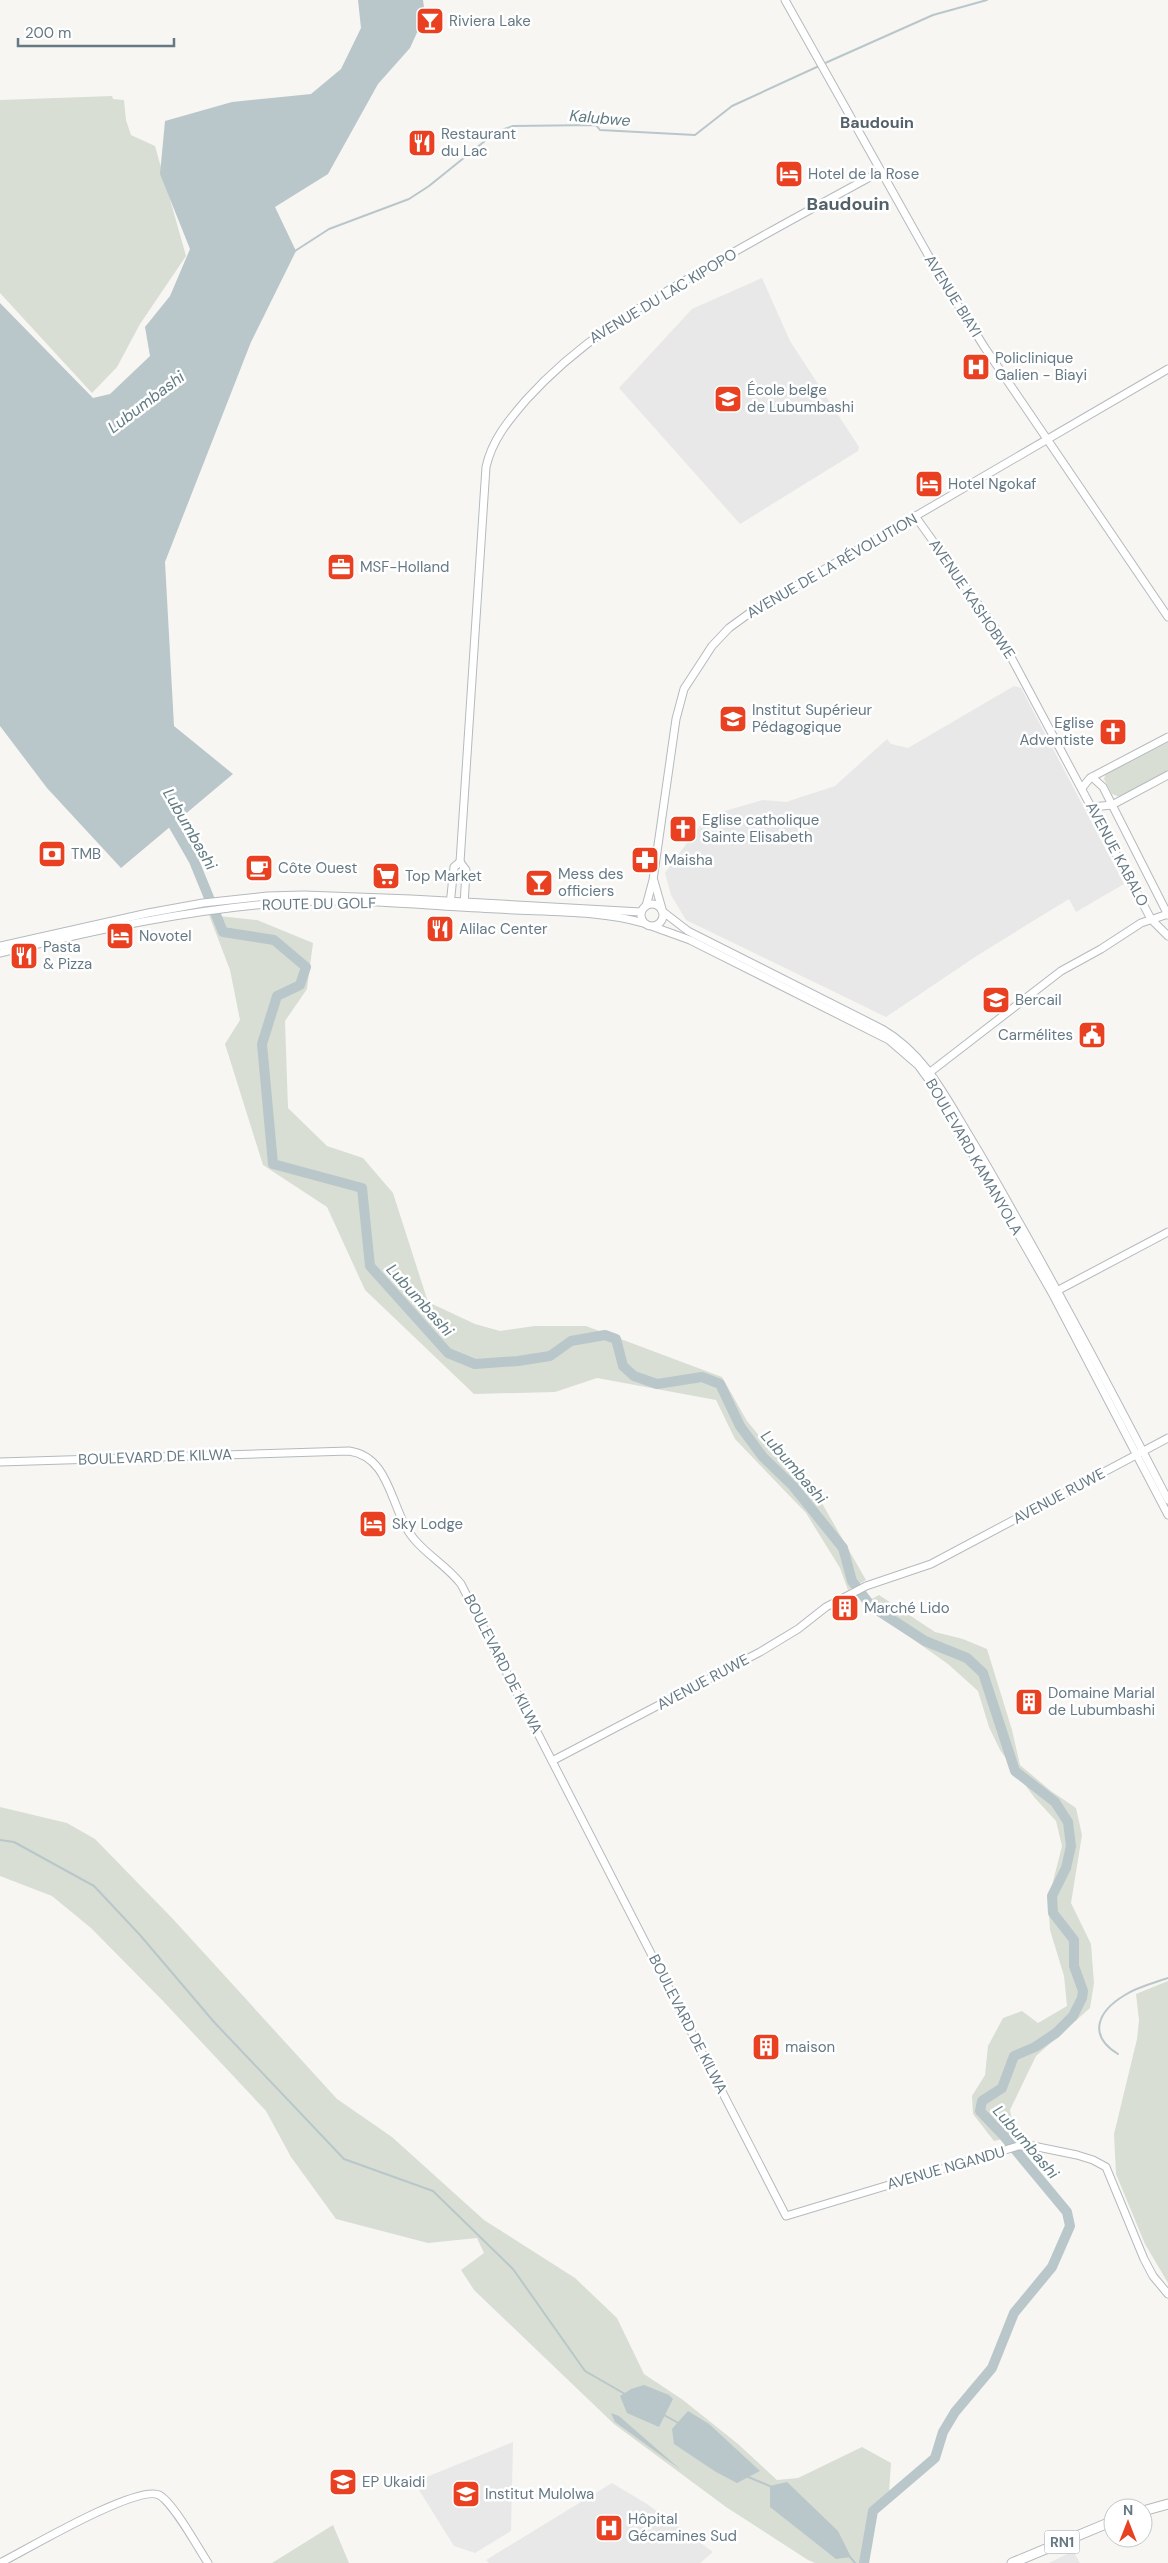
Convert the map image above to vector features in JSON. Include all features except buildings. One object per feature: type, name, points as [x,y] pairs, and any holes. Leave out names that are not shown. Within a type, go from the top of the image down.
[{"type":"highway","points":[[1153,2508],[1168,2504]]},
{"type":"highway","name":"RN1","points":[[1012,2563],[1103,2526]]},
{"type":"street","name":"AVENUE BIAYI","points":[[785,0],[941,278],[1047,440],[1168,617]]},
{"type":"street","name":"AVENUE DU LAC KIPOPO","points":[[460,862],[486,467],[489,454],[500,431],[538,388],[578,349],[659,296],[881,171]]},
{"type":"street","name":"AVENUE DE LA RÉVOLUTION","points":[[646,906],[653,880],[676,719],[684,689],[697,666],[723,634],[750,612],[1168,369]]},
{"type":"street","name":"AVENUE KASHOBWE","points":[[915,516],[996,629],[1082,788]]},
{"type":"street","points":[[1082,788],[1091,777],[1168,737]]},
{"type":"street","points":[[1073,771],[1091,777]]},
{"type":"street","points":[[1092,807],[1103,808],[1112,805],[1168,775]]},
{"type":"street","name":"AVENUE KABALO","points":[[1091,777],[1103,786],[1168,914]]},
{"type":"street","name":"AVENUE KABALO","points":[[1082,788],[1151,919],[1168,936]]},
{"type":"street","points":[[450,904],[454,867],[460,862],[466,870],[464,905],[641,912]]},
{"type":"street","points":[[641,912],[643,923],[654,926],[662,920],[662,910],[653,880]]},
{"type":"street","name":"ROUTE DU GOLF","points":[[0,953],[128,923],[204,911],[213,906],[304,902],[450,904],[596,915],[643,923]]},
{"type":"street","points":[[0,946],[116,919],[203,903],[213,906]]},
{"type":"street","points":[[641,912],[646,906],[655,904],[662,910]]},
{"type":"street","name":"BOULEVARD KAMANYOLA","points":[[662,910],[681,927],[889,1040],[928,1073],[1004,1200],[1140,1453],[1168,1500]]},
{"type":"street","points":[[928,1073],[1050,979],[1141,923],[1168,914]]},
{"type":"street","name":"BOULEVARD KAMANYOLA","points":[[654,926],[755,968]]},
{"type":"street","points":[[1055,1292],[1168,1232]]},
{"type":"street","name":"AVENUE RUWE","points":[[552,1761],[760,1652],[866,1586],[931,1564],[1168,1438]]},
{"type":"street","name":"BOULEVARD DE KILWA","points":[[0,1462],[349,1451],[367,1457],[378,1467],[405,1526],[415,1541],[448,1568],[461,1584],[786,2216]]},
{"type":"street","name":"BOULEVARD KAMANYOLA","points":[[1140,1453],[1168,1515]]},
{"type":"street","name":"AVENUE NGANDU","points":[[786,2216],[1018,2146],[1033,2146],[1077,2155],[1106,2167],[1144,2259],[1153,2276],[1168,2294]]},
{"type":"street","points":[[0,2563],[108,2506],[152,2493],[160,2496],[170,2504],[208,2563]]},
{"type":"shaded area","points":[[112,96],[113,99],[124,100],[126,120],[131,135],[155,146],[186,256],[140,324],[117,367],[92,393],[0,293],[0,100]]},
{"type":"shaded area","name":"École belge de Lubumbashi","points":[[762,278],[790,341],[859,447],[858,451],[740,524],[619,388],[692,309]]},
{"type":"shaded area","points":[[1014,686],[1021,688],[1124,884],[1076,912],[1069,899],[978,955],[886,1017],[686,920],[671,895],[665,873],[707,816],[763,800],[786,802],[835,786],[887,739],[891,744],[908,748]]},
{"type":"shaded area","points":[[1168,741],[1168,771],[1120,797],[1112,794],[1104,779],[1106,773]]},
{"type":"shaded area","points":[[209,915],[257,920],[313,943],[307,989],[285,1021],[288,1108],[327,1146],[363,1158],[393,1193],[428,1302],[475,1324],[500,1331],[535,1326],[586,1326],[722,1377],[747,1421],[782,1463],[819,1498],[866,1580],[848,1590],[840,1568],[806,1513],[735,1439],[716,1400],[597,1378],[555,1392],[474,1394],[365,1290],[327,1207],[263,1165],[225,1044],[240,1020],[230,970]]},
{"type":"shaded area","points":[[879,1595],[935,1632],[963,1639],[987,1649],[1012,1730],[1020,1765],[1051,1791],[1076,1808],[1082,1835],[1071,1903],[1091,1944],[1094,1983],[1090,2008],[1036,2056],[1010,2110],[1015,2136],[994,2141],[973,2114],[972,2096],[985,2075],[988,2046],[1003,2018],[1022,2011],[1038,2023],[1067,2006],[1064,1976],[1050,1930],[1048,1901],[1062,1846],[1056,1821],[1034,1797],[1000,1750],[989,1727],[978,1691],[948,1664],[863,1604]]},
{"type":"shaded area","points":[[0,1807],[67,1823],[95,1839],[173,1919],[337,2099],[392,2137],[484,2220],[575,2278],[617,2318],[644,2374],[683,2400],[738,2444],[777,2480],[798,2478],[862,2447],[891,2463],[889,2493],[873,2510],[863,2563],[815,2563],[808,2560],[726,2507],[614,2424],[474,2290],[461,2270],[484,2253],[477,2238],[428,2243],[336,2219],[291,2157],[266,2111],[163,2001],[91,1928],[52,1896],[0,1876]]},
{"type":"shaded area","points":[[1168,1981],[1168,2283],[1145,2244],[1116,2174],[1114,2134],[1137,2039],[1139,2020],[1136,1994]]},
{"type":"shaded area","name":"Institut Mulolwa","points":[[513,2442],[511,2531],[475,2553],[454,2546],[414,2482]]},
{"type":"shaded area","name":"Hôpital Gécamines Sud","points":[[612,2483],[647,2504],[713,2552],[700,2563],[489,2563],[486,2560]]},
{"type":"shaded area","points":[[333,2525],[349,2563],[272,2563]]},
{"type":"shaded area","points":[[1073,2551],[1080,2563],[1049,2563]]},
{"type":"water","points":[[358,0],[423,0],[425,15],[410,48],[378,84],[328,174],[275,207],[296,251],[251,342],[165,562],[174,726],[233,774],[121,868],[47,788],[0,726],[0,303],[93,398],[110,394],[150,356],[145,327],[170,296],[190,249],[160,174],[165,121],[232,102],[311,94],[341,69],[361,28]]},
{"type":"water","points":[[644,2385],[669,2395],[673,2399],[659,2427],[627,2413],[620,2396],[631,2389]]},
{"type":"water","points":[[688,2411],[709,2424],[760,2471],[737,2483],[716,2472],[674,2444],[672,2429]]},
{"type":"water","points":[[611,2413],[619,2416],[681,2470],[615,2422]]},
{"type":"water","points":[[787,2482],[838,2531],[851,2557],[836,2559],[770,2507],[770,2486]]},
{"type":"waterway","name":"Kalubwe","points":[[823,64],[933,15],[987,0]]},
{"type":"waterway","name":"Kalubwe","points":[[295,251],[329,229],[409,199],[429,186],[496,132],[513,126],[596,125],[600,130],[695,135],[732,106],[819,66]]},
{"type":"waterway","name":"Lubumbashi","points":[[167,814],[194,861],[223,932],[274,940],[306,967],[300,985],[277,996],[262,1044],[273,1164],[362,1188],[370,1266],[448,1353],[475,1364],[518,1361],[550,1356],[571,1341],[605,1335],[616,1339],[623,1366],[634,1376],[657,1384],[702,1377],[720,1384],[740,1426],[763,1457],[793,1486],[843,1548],[852,1581],[871,1606],[925,1641],[967,1658],[983,1673],[1015,1771],[1055,1802],[1068,1822],[1071,1846],[1066,1868],[1052,1896],[1053,1913],[1074,1940],[1074,1966],[1083,1991],[1082,1998],[1073,2016],[1056,2033],[1035,2047],[1014,2056],[1002,2088],[982,2101],[980,2111],[1003,2135],[1067,2212],[1070,2226],[1052,2267],[1014,2313],[992,2368],[955,2412],[943,2432],[935,2458],[873,2511],[864,2563]]},
{"type":"waterway","points":[[0,1840],[14,1842],[94,1886],[140,1935],[214,2022],[344,2159],[433,2191],[513,2269],[585,2371],[625,2394]]},
{"type":"waterway","points":[[1118,2054],[1108,2047],[1099,2031],[1100,2023],[1108,2008],[1130,1992],[1168,1978]]},
{"type":"waterway","points":[[664,2415],[680,2424]]},
{"type":"waterway","points":[[746,2476],[772,2487]]},
{"type":"waterway","points":[[850,2557],[855,2563]]},
{"type":"place","name":"Riviera Lake","points":[[430,21]]},
{"type":"place","name":"Restaurant du Lac","points":[[422,143]]},
{"type":"place","name":"Hotel de la Rose","points":[[789,174]]},
{"type":"place","name":"Policlinique Galien - Biayi","points":[[976,367]]},
{"type":"place","name":"École belge de Lubumbashi","points":[[728,399]]},
{"type":"place","name":"Hotel Ngokaf","points":[[929,484]]},
{"type":"place","name":"MSF-Holland","points":[[341,567]]},
{"type":"place","name":"Institut Supérieur Pédagogique","points":[[733,719]]},
{"type":"place","name":"Eglise Adventiste","points":[[1113,732]]},
{"type":"place","name":"Eglise catholique Sainte Elisabeth","points":[[683,829]]},
{"type":"place","name":"TMB","points":[[52,854]]},
{"type":"place","name":"Maisha","points":[[645,860]]},
{"type":"place","name":"Côte Ouest","points":[[259,868]]},
{"type":"place","name":"Top Market","points":[[386,876]]},
{"type":"place","name":"Mess des officiers","points":[[539,883]]},
{"type":"place","name":"Alilac Center","points":[[440,929]]},
{"type":"place","name":"Novotel","points":[[120,936]]},
{"type":"place","name":"Pasta & Pizza","points":[[24,956]]},
{"type":"place","name":"Bercail","points":[[996,1000]]},
{"type":"place","name":"Carmélites","points":[[1092,1035]]},
{"type":"place","name":"Sky Lodge","points":[[373,1524]]},
{"type":"place","name":"Marché Lido","points":[[845,1608]]},
{"type":"place","name":"Domaine Marial de Lubumbashi","points":[[1029,1702]]},
{"type":"place","name":"maison","points":[[766,2047]]},
{"type":"place","name":"EP Ukaidi","points":[[343,2482]]},
{"type":"place","name":"Institut Mulolwa","points":[[466,2494]]},
{"type":"place","name":"Hôpital Gécamines Sud","points":[[609,2528]]},
{"type":"district","name":"Baudouin","points":[[877,122]]},
{"type":"district","name":"Baudouin","points":[[848,204]]}]
